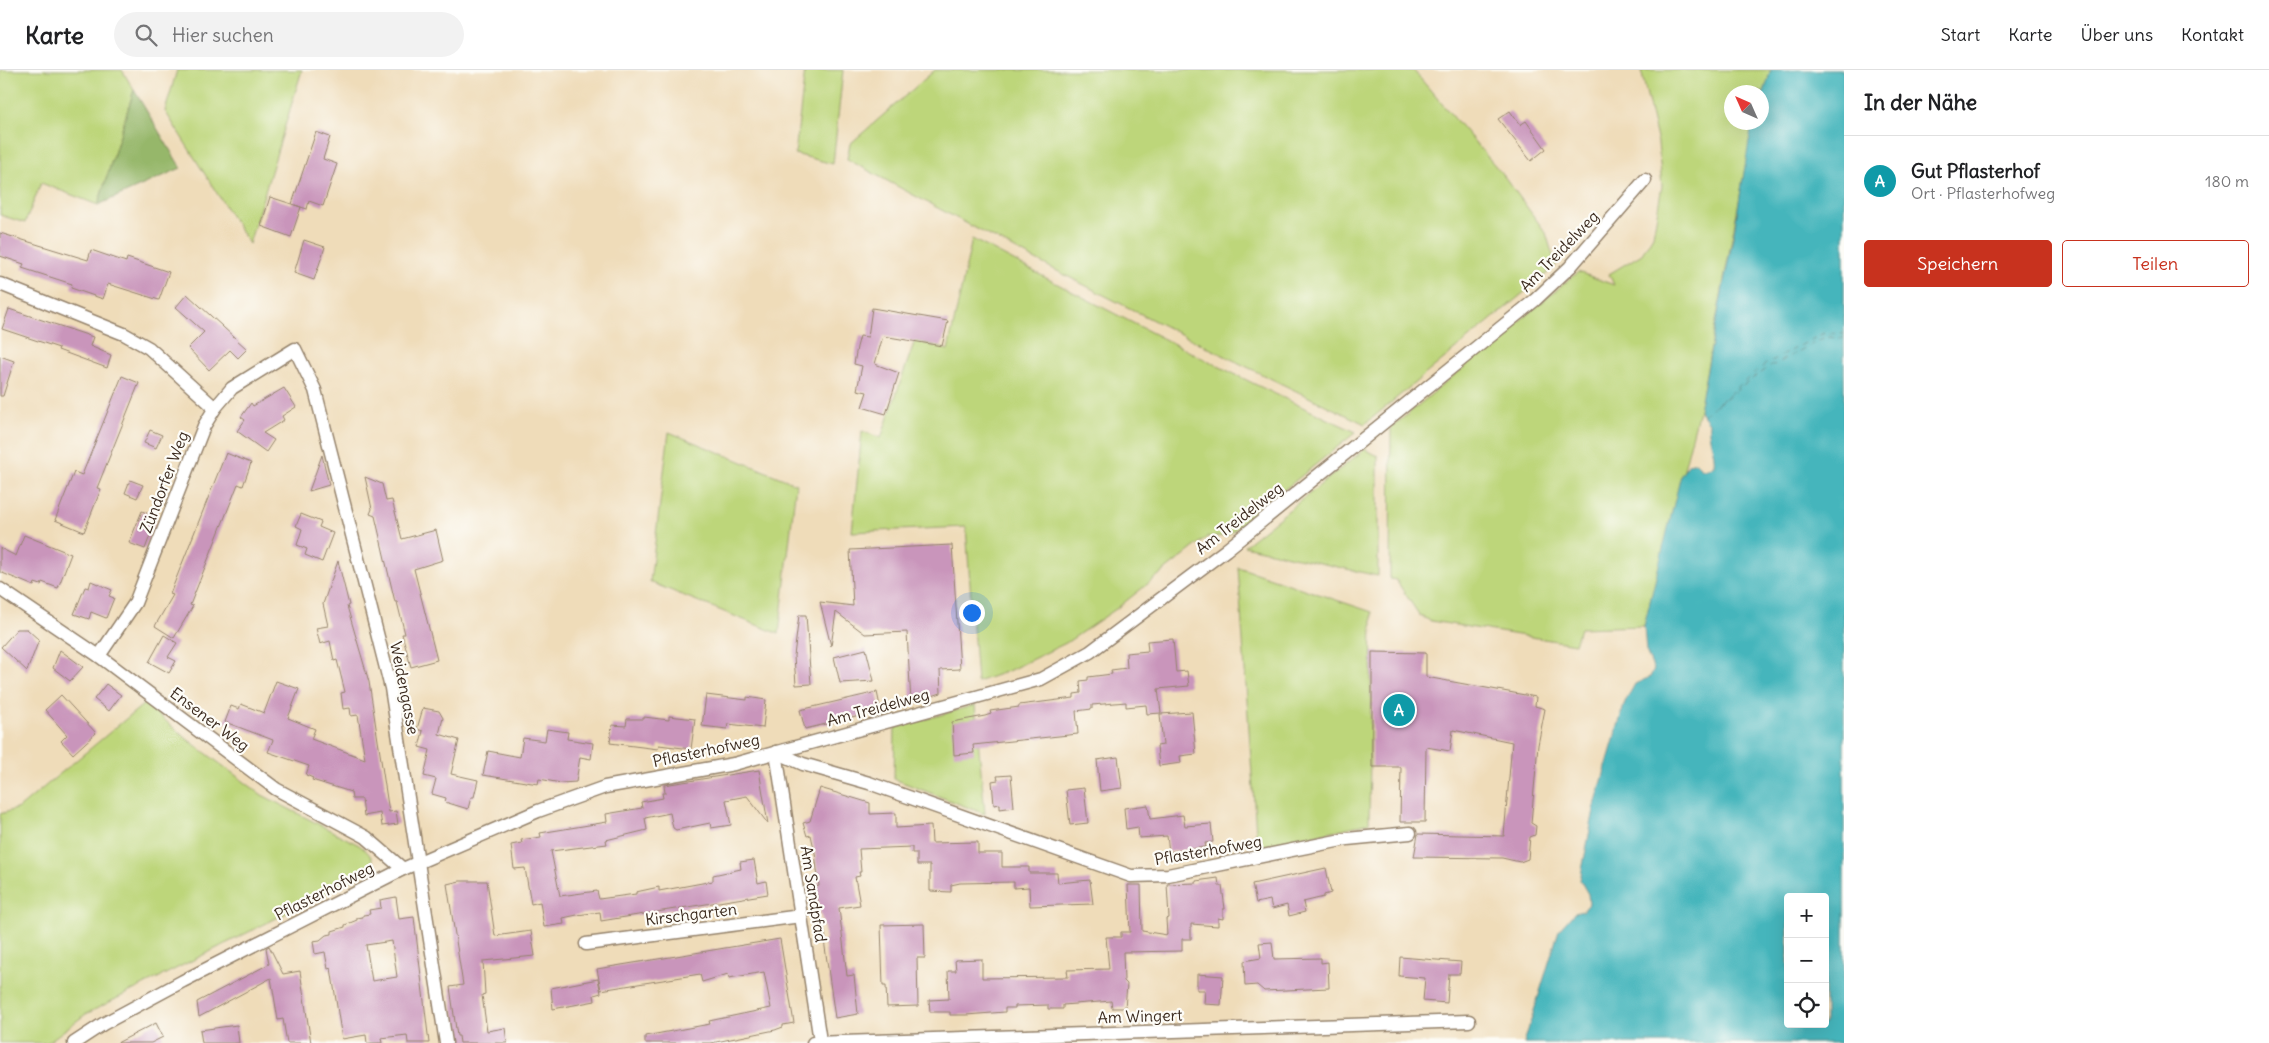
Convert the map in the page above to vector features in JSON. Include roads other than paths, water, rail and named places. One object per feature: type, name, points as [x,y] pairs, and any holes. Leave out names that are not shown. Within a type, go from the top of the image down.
[{"type":"street","name":"Am Treidelweg","points":[[776,752],[1041,679],[1090,652],[1226,550],[1535,300],[1570,267],[1645,180]]},
{"type":"street","points":[[0,284],[124,334],[149,348],[215,408]]},
{"type":"street","name":"Zündorfer Weg","points":[[99,656],[135,603],[204,426],[215,408],[232,388],[295,349]]},
{"type":"street","name":"Weidengasse","points":[[295,349],[315,390],[391,688],[446,1043]]},
{"type":"street","name":"Ensener Weg","points":[[0,589],[99,656],[276,789],[366,837],[403,869]]},
{"type":"street","name":"Pflasterhofweg","points":[[74,1043],[103,1024],[183,981],[403,869],[538,811],[605,787],[734,764],[776,752],[803,764],[869,783],[1131,876],[1168,876],[1346,839],[1410,833]]},
{"type":"street","name":"Am Sandpfad","points":[[776,752],[816,1042]]},
{"type":"street","name":"Kirschgarten","points":[[586,944],[800,916]]},
{"type":"street","name":"Am Wingert","points":[[816,1042],[1468,1021]]},
{"type":"water","points":[[1771,70],[1844,70],[1844,1043],[1524,1043],[1559,930],[1574,913],[1583,911],[1589,904],[1588,894],[1580,880],[1595,805],[1625,702],[1635,684],[1650,677],[1654,670],[1646,651],[1644,626],[1681,475],[1689,464],[1696,462],[1701,469],[1707,469],[1714,465],[1709,423],[1699,410],[1734,232],[1751,130],[1769,130],[1769,85],[1766,85]]},
{"type":"place","name":"Gut Pflasterhof","points":[[1399,710]]}]
